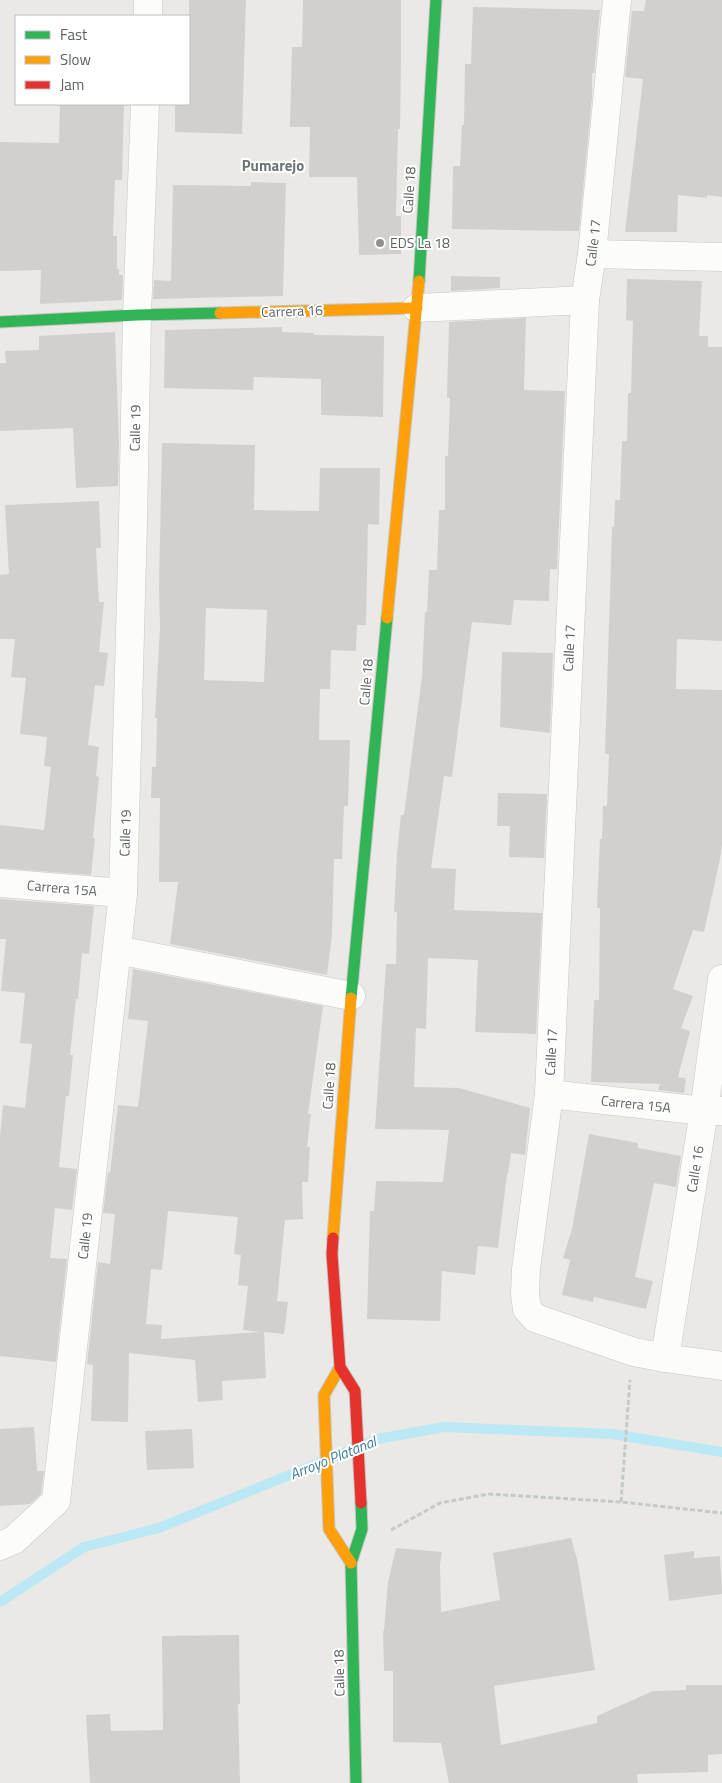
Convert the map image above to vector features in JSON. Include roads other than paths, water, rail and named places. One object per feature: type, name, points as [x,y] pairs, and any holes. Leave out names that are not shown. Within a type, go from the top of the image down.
[{"type":"main road","name":"Calle 18","points":[[356,1783],[351,1563],[362,1529],[355,1391],[340,1367],[332,1254],[351,996],[417,308],[436,0]]},
{"type":"main road","name":"Carrera 16","points":[[0,322],[137,315],[417,308]]},
{"type":"main road","points":[[340,1367],[324,1395],[329,1529],[351,1563]]},
{"type":"street","points":[[148,0],[148,15]]},
{"type":"street","name":"Calle 17","points":[[617,0],[592,254],[585,300],[550,1094],[526,1269],[525,1295],[527,1309],[535,1318],[634,1352],[665,1358]]},
{"type":"street","name":"Calle 19","points":[[7,1543],[56,1502],[123,893],[144,105]]},
{"type":"street","points":[[592,254],[722,257]]},
{"type":"street","name":"Carrera 16","points":[[417,308],[585,300]]},
{"type":"street","name":"Carrera 15A","points":[[0,883],[123,893]]},
{"type":"street","points":[[117,950],[351,996]]},
{"type":"street","name":"Calle 16","points":[[665,1358],[713,1111],[722,979]]},
{"type":"street","name":"Carrera 15A","points":[[550,1094],[713,1111]]},
{"type":"street","points":[[665,1358],[722,1366]]},
{"type":"waterway","name":"Arroyo Platanal","points":[[0,1602],[84,1547],[159,1528],[378,1439],[444,1427],[612,1434],[722,1452]]},
{"type":"place","name":"EDS La 18","points":[[380,243]]},
{"type":"district","name":"Pumarejo","points":[[273,166]]}]
